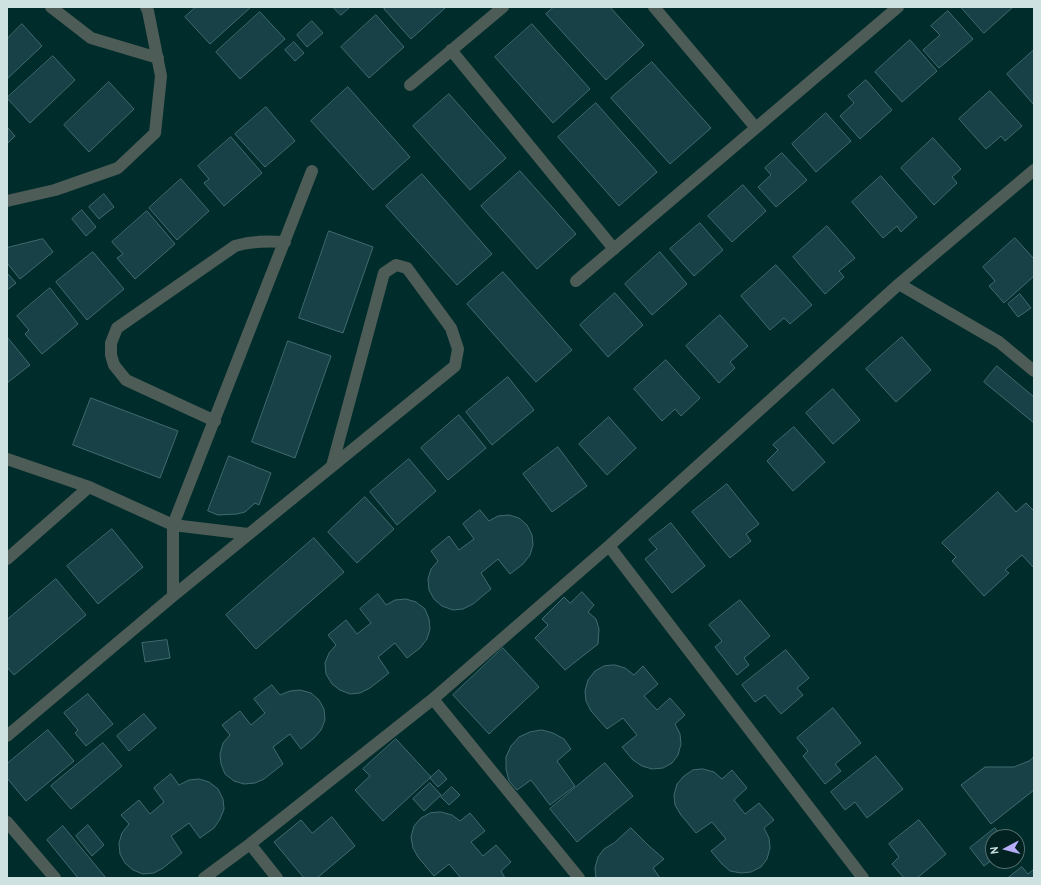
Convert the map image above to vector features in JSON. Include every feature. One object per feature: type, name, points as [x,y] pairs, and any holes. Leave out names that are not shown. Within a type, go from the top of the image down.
[{"type":"street","points":[[51,7],[91,38],[158,58]]},
{"type":"street","points":[[7,201],[55,190],[118,168],[155,133],[161,76],[146,7]]},
{"type":"street","points":[[410,85],[503,7]]},
{"type":"street","points":[[654,7],[756,128]]},
{"type":"street","points":[[576,281],[898,7]]},
{"type":"street","points":[[451,50],[614,249]]},
{"type":"street","points":[[204,878],[250,844],[433,698],[609,546],[899,284],[1034,170]]},
{"type":"street","points":[[173,596],[173,525],[312,171]]},
{"type":"street","points":[[215,421],[126,380],[114,365],[111,355],[111,343],[117,328],[235,246],[251,242],[285,242]]},
{"type":"street","points":[[7,736],[248,534],[332,466],[455,366],[458,349],[451,328],[407,268],[396,265],[384,273],[332,466]]},
{"type":"street","points":[[899,284],[999,342],[1034,371]]},
{"type":"street","points":[[7,459],[89,487],[173,525],[248,534]]},
{"type":"street","points":[[7,559],[89,487]]},
{"type":"street","points":[[609,546],[863,878]]},
{"type":"street","points":[[433,698],[579,878]]},
{"type":"street","points":[[7,822],[55,878]]},
{"type":"street","points":[[250,844],[277,878]]},
{"type":"building","points":[[196,7],[251,7],[210,44],[185,17]]},
{"type":"building","points":[[333,7],[350,7],[341,15]]},
{"type":"building","points":[[387,7],[445,8],[411,39],[384,9]]},
{"type":"building","points":[[554,7],[610,7],[644,45],[606,80],[546,14]]},
{"type":"building","points":[[961,7],[1013,7],[984,33]]},
{"type":"building","points":[[948,11],[973,39],[939,68],[923,50],[940,35],[931,26]]},
{"type":"building","points":[[260,12],[285,39],[240,79],[216,52]]},
{"type":"building","points":[[376,15],[404,47],[369,78],[341,47]]},
{"type":"building","points":[[312,21],[323,33],[307,47],[297,35]]},
{"type":"building","points":[[22,24],[42,46],[7,79],[7,39]]},
{"type":"building","points":[[532,24],[590,89],[553,123],[495,57]]},
{"type":"building","points":[[910,40],[937,71],[902,102],[875,72]]},
{"type":"building","points":[[294,42],[304,53],[295,61],[285,50]]},
{"type":"building","points":[[1034,50],[1034,105],[1007,74]]},
{"type":"building","points":[[53,56],[75,80],[30,123],[7,98]]},
{"type":"building","points":[[652,62],[711,128],[670,164],[611,98]]},
{"type":"building","points":[[866,80],[892,110],[860,139],[840,116],[854,103],[848,96]]},
{"type":"building","points":[[109,82],[134,109],[89,152],[64,125]]},
{"type":"building","points":[[348,87],[410,157],[373,190],[311,121]]},
{"type":"building","points":[[990,91],[1022,126],[1005,141],[1001,136],[986,149],[959,119]]},
{"type":"building","points":[[449,94],[506,158],[470,190],[413,126]]},
{"type":"building","points":[[596,103],[657,172],[619,206],[558,137]]},
{"type":"building","points":[[266,107],[295,141],[265,167],[235,134]]},
{"type":"building","points":[[826,113],[851,141],[816,172],[792,144]]},
{"type":"building","points":[[7,127],[15,136],[7,144]]},
{"type":"building","points":[[231,137],[262,173],[224,206],[204,183],[209,179],[198,166]]},
{"type":"building","points":[[933,138],[961,169],[952,177],[957,183],[934,205],[901,168]]},
{"type":"building","points":[[782,153],[807,180],[776,207],[758,187],[771,175],[765,168]]},
{"type":"building","points":[[520,171],[576,234],[537,269],[481,206]]},
{"type":"building","points":[[422,174],[492,254],[457,285],[386,206]]},
{"type":"building","points":[[881,176],[917,217],[901,232],[897,226],[883,238],[852,202]]},
{"type":"building","points":[[181,179],[209,211],[177,240],[149,208]]},
{"type":"building","points":[[743,185],[766,211],[732,242],[708,216]]},
{"type":"building","points":[[104,194],[114,207],[99,219],[89,207]]},
{"type":"building","points":[[82,210],[96,227],[86,236],[72,219]]},
{"type":"building","points":[[147,211],[175,244],[135,279],[117,258],[123,254],[112,242]]},
{"type":"building","points":[[700,223],[723,250],[694,276],[670,249]]},
{"type":"building","points":[[827,226],[855,258],[839,271],[844,277],[825,294],[793,257]]},
{"type":"building","points":[[329,231],[373,247],[343,333],[299,318]]},
{"type":"building","points":[[1015,238],[1034,259],[1034,276],[1004,303],[989,286],[995,281],[983,267]]},
{"type":"building","points":[[43,239],[53,252],[20,279],[7,263],[7,248]]},
{"type":"building","points":[[93,252],[124,289],[87,320],[56,282]]},
{"type":"building","points":[[660,252],[687,284],[652,315],[625,284]]},
{"type":"building","points":[[776,265],[812,305],[790,324],[784,318],[770,330],[741,296]]},
{"type":"building","points":[[503,272],[572,350],[536,382],[467,304]]},
{"type":"building","points":[[7,273],[16,283],[7,290]]},
{"type":"building","points":[[50,288],[78,324],[42,354],[25,334],[29,330],[17,316]]},
{"type":"building","points":[[615,293],[643,325],[608,357],[580,325]]},
{"type":"building","points":[[1020,294],[1031,308],[1018,317],[1008,304]]},
{"type":"building","points":[[720,315],[748,346],[730,362],[735,368],[719,383],[686,346]]},
{"type":"building","points":[[7,337],[30,365],[7,383]]},
{"type":"building","points":[[902,337],[931,370],[896,402],[866,369]]},
{"type":"building","points":[[288,341],[331,356],[295,458],[252,442]]},
{"type":"building","points":[[666,360],[700,398],[681,416],[675,409],[662,421],[634,389]]},
{"type":"building","points":[[997,366],[1034,397],[1034,423],[984,382]]},
{"type":"building","points":[[508,377],[534,410],[492,445],[466,412]]},
{"type":"building","points":[[833,389],[860,420],[833,444],[806,413]]},
{"type":"building","points":[[91,398],[178,431],[160,478],[73,445]]},
{"type":"building","points":[[459,415],[486,448],[448,480],[421,448]]},
{"type":"building","points":[[609,417],[636,448],[607,475],[579,444]]},
{"type":"building","points":[[794,427],[825,462],[793,491],[767,461],[778,450],[773,445]]},
{"type":"building","points":[[558,447],[587,486],[552,512],[523,474]]},
{"type":"building","points":[[229,456],[271,473],[259,505],[255,503],[245,512],[237,514],[218,515],[208,511]]},
{"type":"building","points":[[409,459],[436,491],[397,525],[370,492]]},
{"type":"building","points":[[727,484],[759,524],[746,534],[751,541],[730,558],[692,512]]},
{"type":"building","points":[[998,492],[1016,512],[1026,503],[1034,511],[1034,568],[1022,555],[1005,570],[1009,573],[984,596],[952,561],[956,557],[942,543]]},
{"type":"building","points":[[365,497],[394,529],[357,563],[328,532]]},
{"type":"building","points":[[480,510],[489,521],[498,516],[509,515],[519,518],[527,525],[532,535],[533,545],[530,555],[523,564],[510,574],[498,559],[481,573],[491,589],[473,604],[463,609],[453,610],[442,606],[434,599],[429,590],[428,579],[431,569],[438,561],[431,551],[449,536],[459,550],[474,539],[463,524]]},
{"type":"building","points":[[671,523],[705,566],[672,593],[645,559],[657,549],[649,540]]},
{"type":"building","points":[[112,529],[143,567],[98,604],[67,566]]},
{"type":"building","points":[[314,538],[344,572],[256,649],[226,615]]},
{"type":"building","points":[[56,579],[86,615],[14,675],[7,667],[7,620]]},
{"type":"building","points":[[582,592],[594,605],[588,612],[596,619],[599,629],[598,644],[565,670],[535,638],[548,625],[542,619],[564,597],[570,603]]},
{"type":"building","points":[[378,594],[386,605],[395,600],[406,599],[416,602],[425,609],[429,619],[430,629],[427,639],[420,648],[407,658],[395,643],[378,657],[389,673],[370,688],[360,693],[350,694],[340,690],[332,684],[326,674],[325,663],[329,653],[336,645],[328,635],[346,620],[357,634],[371,623],[360,609]]},
{"type":"building","points":[[740,600],[770,636],[744,658],[749,665],[737,675],[715,647],[722,641],[709,625]]},
{"type":"building","points":[[167,640],[170,658],[145,662],[142,643]]},
{"type":"building","points":[[503,648],[539,687],[489,734],[453,695]]},
{"type":"building","points":[[786,650],[809,678],[797,688],[803,695],[781,714],[765,695],[755,702],[742,685]]},
{"type":"building","points":[[615,665],[625,668],[634,675],[643,666],[658,684],[644,696],[657,710],[670,698],[685,715],[675,724],[680,734],[681,744],[678,755],[672,763],[663,768],[652,769],[642,766],[633,760],[622,747],[637,735],[623,718],[607,729],[591,711],[586,701],[585,691],[588,680],[595,671],[604,666]]},
{"type":"building","points":[[272,685],[280,695],[290,691],[300,690],[311,693],[319,700],[324,709],[325,720],[321,730],[301,749],[290,734],[273,747],[283,764],[264,779],[255,783],[244,784],[234,781],[225,774],[221,764],[220,754],[223,743],[230,735],[222,725],[240,711],[251,725],[265,713],[254,699]]},
{"type":"building","points":[[88,694],[113,724],[86,746],[75,733],[78,730],[64,713]]},
{"type":"building","points":[[833,708],[861,743],[835,764],[841,771],[825,784],[803,756],[808,751],[797,738]]},
{"type":"building","points":[[144,714],[156,728],[129,751],[117,736]]},
{"type":"building","points":[[48,730],[74,761],[26,801],[7,778],[7,764]]},
{"type":"building","points":[[542,730],[553,733],[564,739],[571,749],[557,761],[575,786],[550,805],[531,780],[517,790],[509,781],[506,769],[506,757],[511,746],[519,737],[530,732]]},
{"type":"building","points":[[396,739],[431,777],[383,821],[355,790],[370,776],[363,769]]},
{"type":"building","points":[[103,743],[122,766],[71,809],[51,786]]},
{"type":"building","points":[[876,756],[903,789],[867,818],[855,802],[845,810],[831,792]]},
{"type":"building","points":[[1034,757],[1034,790],[991,824],[961,785],[985,767],[1014,767],[1029,761]]},
{"type":"building","points":[[605,763],[633,796],[577,842],[550,809]]},
{"type":"building","points":[[703,769],[714,772],[722,779],[732,770],[747,788],[734,800],[745,814],[759,803],[774,820],[764,828],[769,838],[770,848],[767,859],[761,867],[751,872],[741,873],[730,871],[711,851],[726,839],[712,822],[696,833],[675,805],[674,795],[677,784],[684,776],[693,770]]},
{"type":"building","points":[[439,770],[447,779],[438,787],[430,778]]},
{"type":"building","points":[[171,774],[179,785],[189,780],[199,779],[209,782],[218,789],[223,799],[224,809],[214,828],[200,838],[189,823],[171,836],[182,853],[154,873],[143,874],[133,870],[125,863],[120,854],[119,843],[122,833],[129,824],[121,815],[139,800],[150,814],[164,802],[154,788]]},
{"type":"building","points":[[430,783],[441,795],[424,811],[413,799]]},
{"type":"building","points":[[452,787],[460,795],[449,805],[441,797]]},
{"type":"building","points":[[441,812],[452,815],[460,821],[470,813],[485,831],[471,842],[483,856],[496,845],[511,862],[501,871],[505,878],[461,878],[449,864],[434,876],[418,857],[413,848],[411,837],[414,826],[421,818],[430,813]]},
{"type":"building","points":[[332,817],[355,846],[317,878],[304,878],[274,842],[301,820],[312,833]]},
{"type":"building","points":[[919,820],[946,854],[917,878],[904,878],[892,864],[899,857],[889,844]]},
{"type":"building","points":[[88,825],[104,845],[92,856],[76,836]]},
{"type":"building","points":[[63,826],[106,878],[78,878],[47,840]]},
{"type":"building","points":[[631,828],[664,859],[653,868],[660,878],[596,878],[595,868],[598,857],[604,849],[614,843]]},
{"type":"building","points":[[985,836],[985,865],[984,866],[970,848]]},
{"type":"building","points":[[1019,869],[1024,869],[1028,874],[1034,869],[1034,878],[1008,878]]}]
